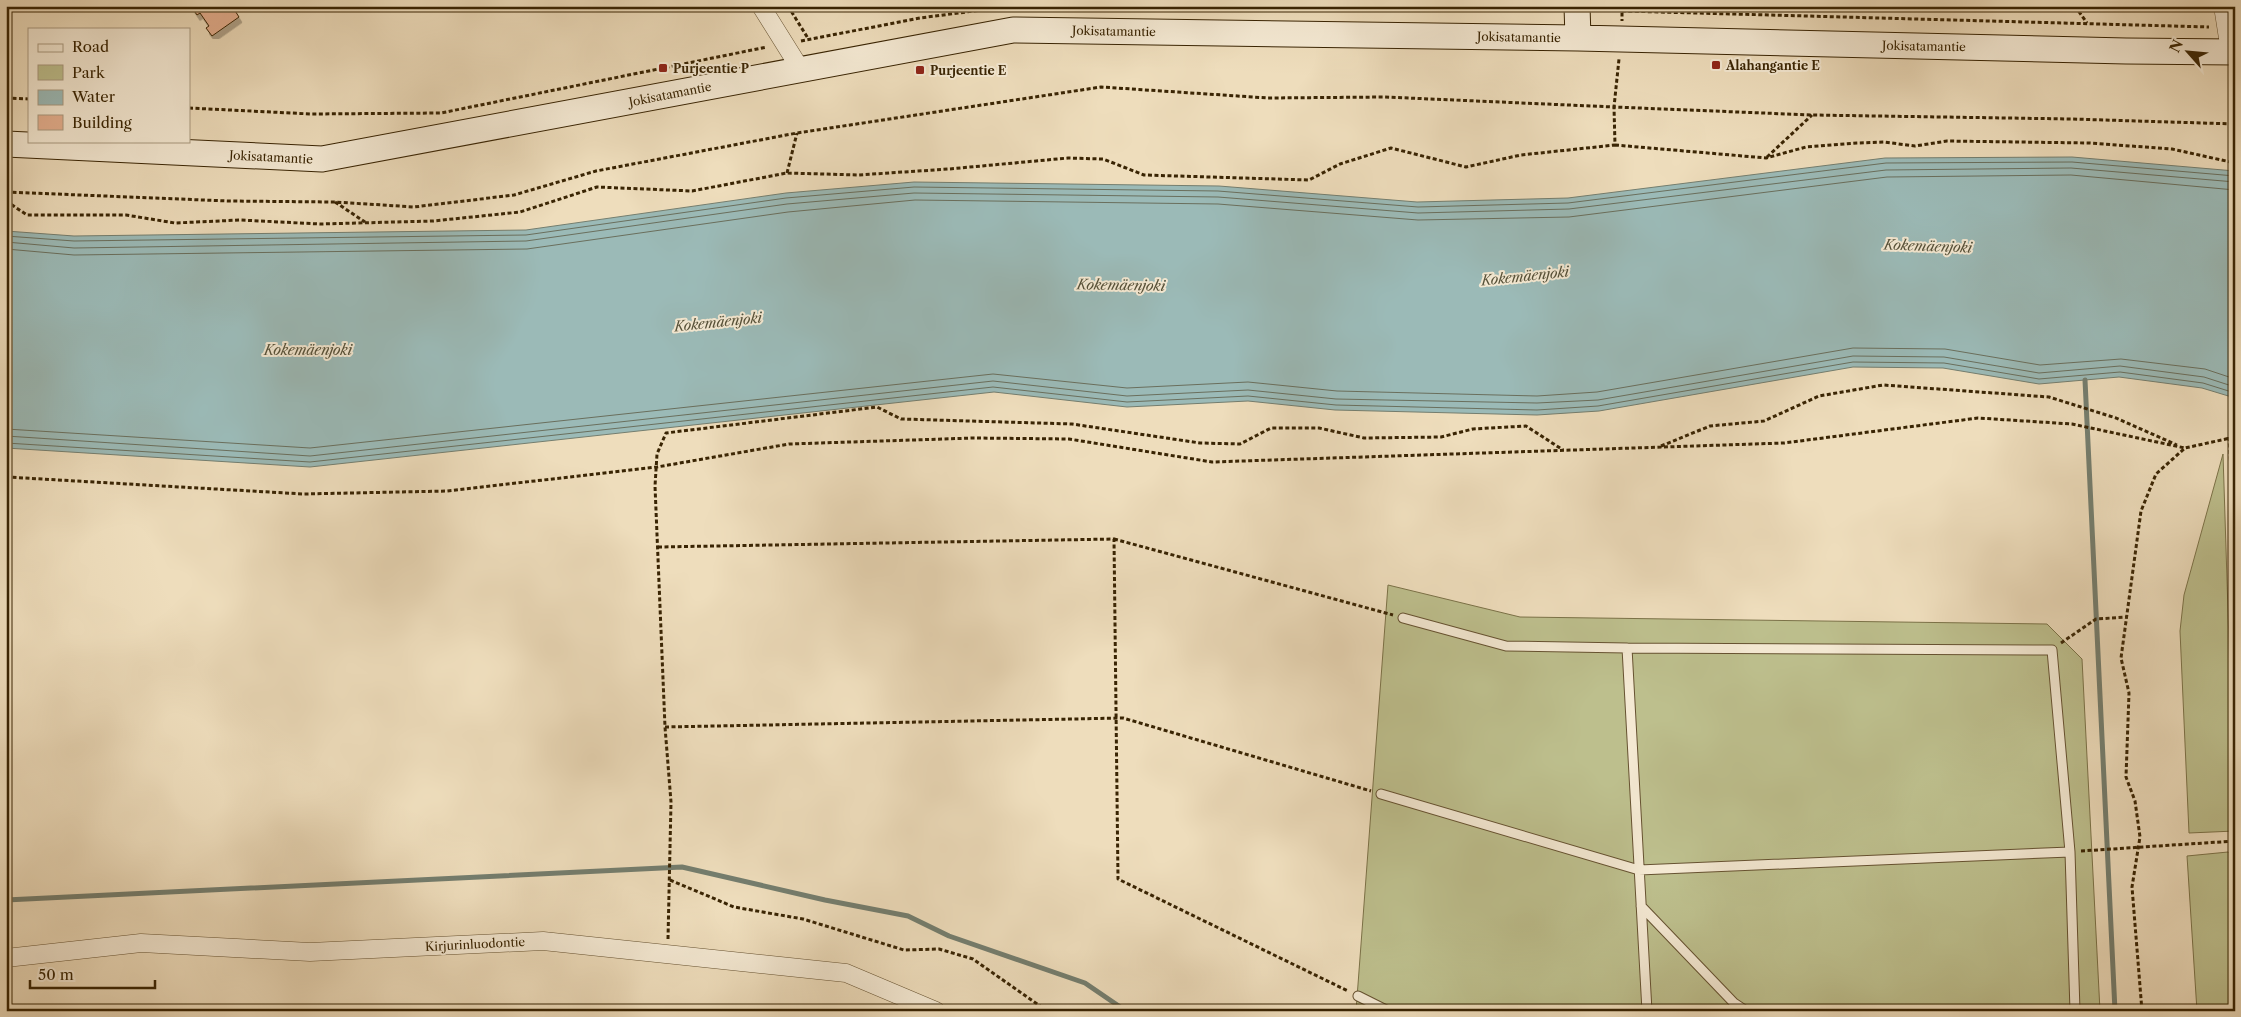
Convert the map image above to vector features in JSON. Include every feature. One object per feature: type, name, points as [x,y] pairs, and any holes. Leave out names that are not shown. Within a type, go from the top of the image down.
[{"type":"street","points":[[761,6],[800,70]]},
{"type":"street","points":[[1578,6],[1578,38]]},
{"type":"street","points":[[2223,6],[2233,52]]},
{"type":"street","name":"Jokisatamantie","points":[[6,144],[322,159],[1013,30],[1578,38],[2233,52]]},
{"type":"street","name":"Kirjurinluodontie","points":[[6,958],[141,943],[310,952],[543,941],[846,973],[936,1011]]},
{"type":"lane","points":[[1403,618],[1506,646],[2052,650],[2070,852],[2075,1011]]},
{"type":"lane","points":[[1627,648],[1647,1011]]},
{"type":"lane","points":[[1381,794],[1639,870],[2070,852]]},
{"type":"lane","points":[[1641,906],[1734,1003],[1746,1011]]},
{"type":"lane","points":[[1358,996],[1388,1011]]},
{"type":"path","points":[[788,6],[809,40]]},
{"type":"path","points":[[190,108],[311,114],[441,113],[920,18],[1012,6]]},
{"type":"path","points":[[1528,6],[1578,6],[1623,11],[2228,27]]},
{"type":"path","points":[[1622,6],[1623,11]]},
{"type":"path","points":[[2075,6],[2087,23]]},
{"type":"path","points":[[1615,145],[1614,107],[1621,39]]},
{"type":"path","points":[[6,192],[228,201],[335,202],[414,207],[514,195],[596,171],[797,132],[1101,87],[1268,98],[1385,97],[1812,115],[2072,119],[2235,124]]},
{"type":"path","points":[[6,98],[28,99]]},
{"type":"path","points":[[1766,158],[1812,115]]},
{"type":"path","points":[[787,173],[797,132]]},
{"type":"path","points":[[6,201],[27,215],[126,215],[175,223],[240,220],[320,224],[433,221],[520,212],[596,187],[692,191],[787,173],[876,174],[949,170],[1068,158],[1103,159],[1144,175],[1309,180],[1340,164],[1391,148],[1466,167],[1521,155],[1615,145],[1766,158],[1806,147],[1857,143],[1884,142],[1914,146],[1947,141],[2007,141],[2089,143],[2172,149],[2235,163]]},
{"type":"path","points":[[335,202],[366,222]]},
{"type":"path","points":[[1658,448],[1710,426],[1764,421],[1819,396],[1883,385],[2049,397],[2116,418],[2185,448]]},
{"type":"path","points":[[667,954],[671,802],[665,727],[655,486],[657,454],[666,433],[877,407],[901,419],[1072,424],[1200,443],[1240,444],[1271,428],[1319,428],[1364,438],[1441,436],[1473,429],[1526,426],[1563,451]]},
{"type":"path","points":[[6,477],[303,494],[447,491],[657,466],[789,444],[974,438],[1069,439],[1212,462],[1784,443],[1978,418],[2082,426],[2185,448],[2235,437]]},
{"type":"path","points":[[2230,438],[2235,540]]},
{"type":"path","points":[[2142,1011],[2132,887],[2140,837],[2136,801],[2126,778],[2129,693],[2121,658],[2142,512],[2156,474],[2185,448]]},
{"type":"path","points":[[658,547],[1114,538],[1403,618]]},
{"type":"path","points":[[1114,538],[1118,879],[1358,996]]},
{"type":"path","points":[[2052,650],[2096,619],[2126,617]]},
{"type":"path","points":[[665,727],[1123,718],[1381,794]]},
{"type":"path","points":[[2070,852],[2235,841]]},
{"type":"path","points":[[670,880],[734,907],[803,919],[904,950],[939,949],[973,959],[1046,1011]]},
{"type":"green space","points":[[2223,454],[2235,831],[2189,833],[2180,631],[2184,595]]},
{"type":"green space","points":[[1388,585],[1520,617],[2047,624],[2082,659],[2100,1011],[1356,1011]]},
{"type":"green space","points":[[2228,852],[2235,857],[2235,1011],[2197,1011],[2187,856]]},
{"type":"water","name":"Kokemäenjoki","points":[[2072,157],[2235,171],[2235,398],[2202,388],[2119,377],[2039,384],[1943,368],[1853,367],[1599,411],[1537,415],[1335,410],[1248,401],[1127,407],[994,392],[310,467],[6,448],[6,231],[74,236],[526,230],[786,193],[914,182],[1219,186],[1417,202],[1568,198],[1885,158]]},
{"type":"building","points":[[191,6],[232,6],[239,17],[212,36],[206,28],[209,26],[200,13],[197,15]]},
{"type":"waterway","points":[[2085,380],[2115,1011]]},
{"type":"waterway","points":[[6,900],[682,867],[825,900],[908,916],[949,936],[1085,983],[1126,1011]]},
{"type":"place","name":"Alahangantie E","points":[[1716,65]]},
{"type":"place","name":"Purjeentie P","points":[[663,68]]},
{"type":"place","name":"Purjeentie E","points":[[920,70]]}]
